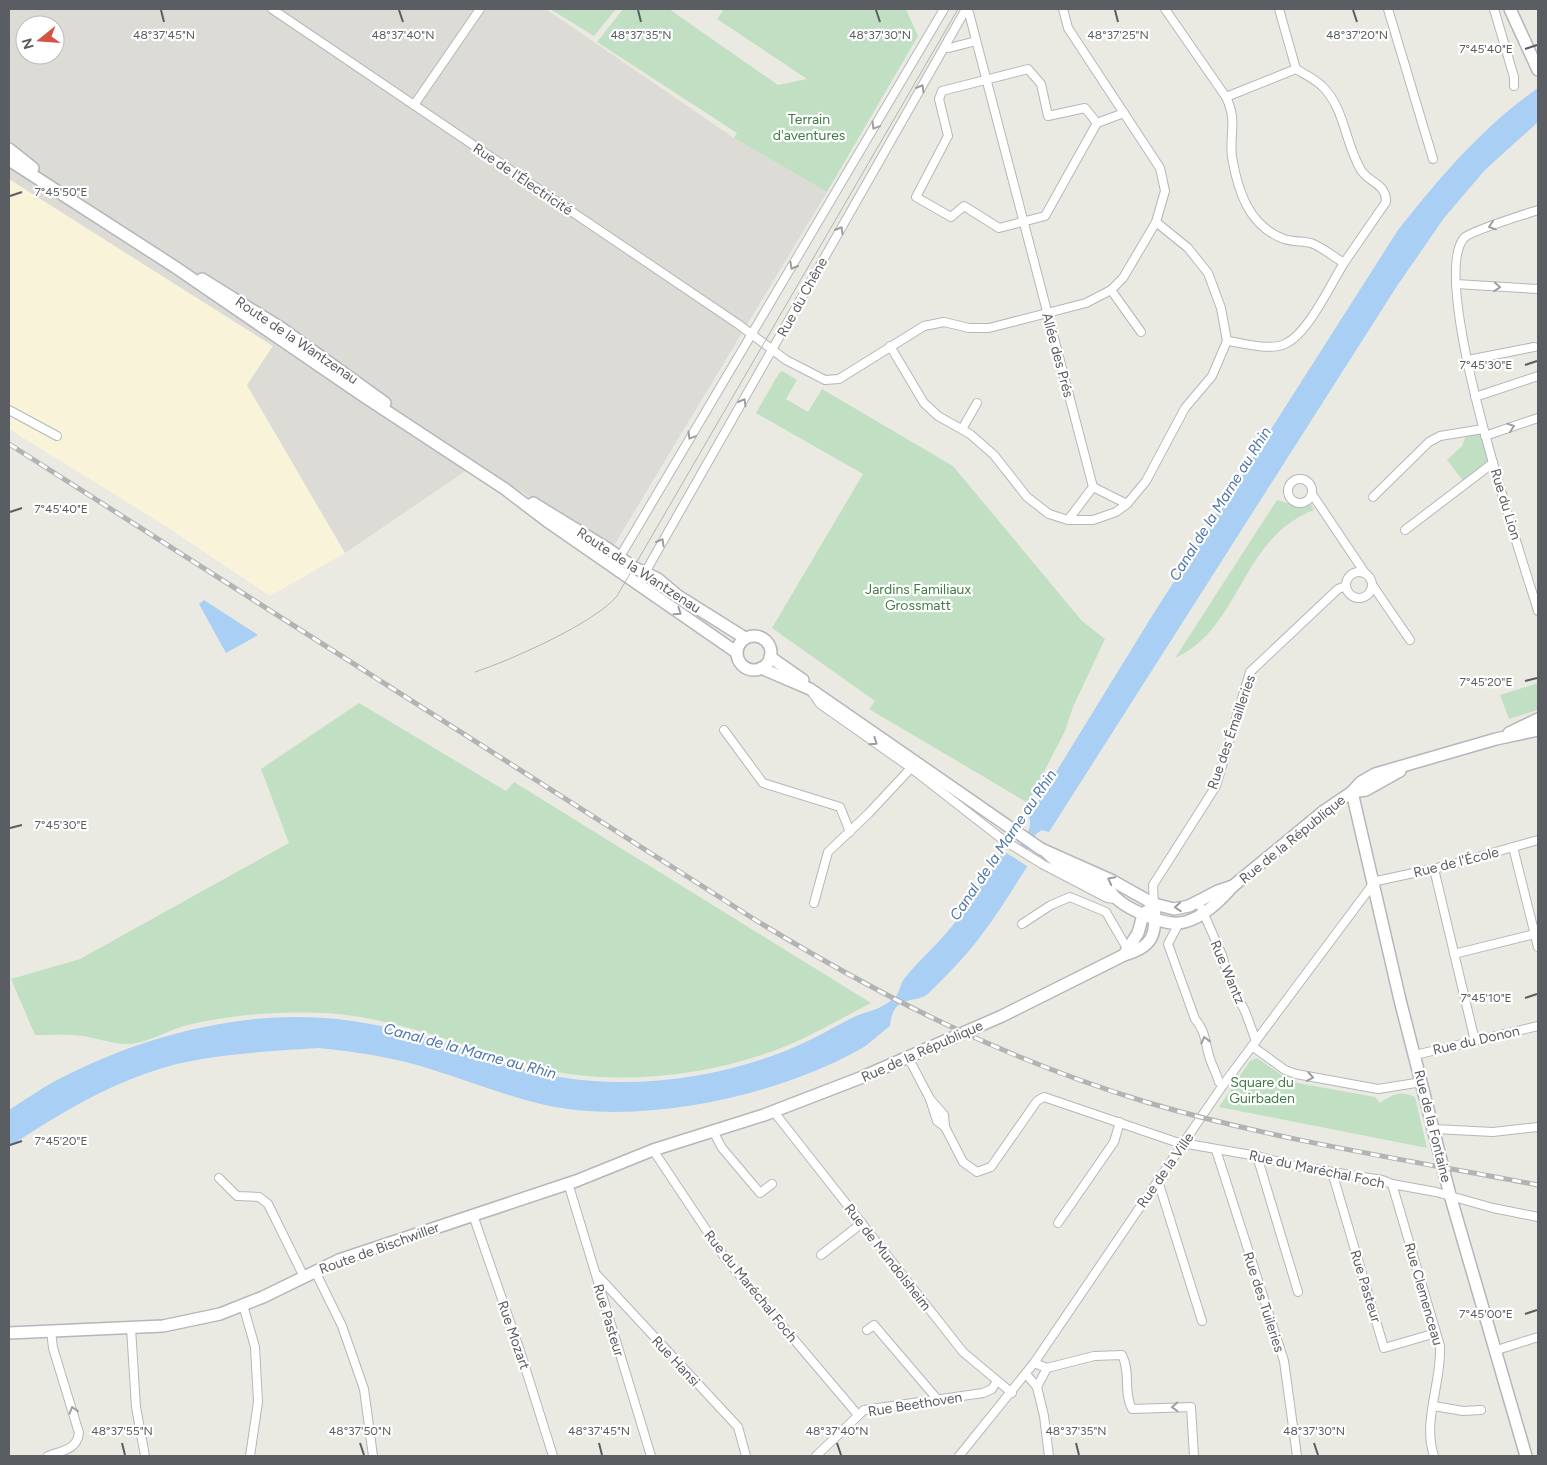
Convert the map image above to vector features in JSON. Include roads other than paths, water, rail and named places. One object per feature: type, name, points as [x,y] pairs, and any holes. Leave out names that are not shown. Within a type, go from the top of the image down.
[{"type":"main road","points":[[1510,9],[1538,70]]},
{"type":"main road","name":"Route de la Wantzenau","points":[[9,149],[65,194]]},
{"type":"main road","name":"Route de la Wantzenau","points":[[9,160],[175,266],[219,289],[281,328],[363,384],[411,426],[616,562],[638,585],[736,652],[739,662],[746,668],[761,668],[810,689],[1060,864],[1111,892],[1115,899],[1143,915]]},
{"type":"main road","name":"Route de la Wantzenau","points":[[616,562],[658,579],[678,596],[745,638],[750,636],[762,638],[769,646],[770,657],[803,680],[810,689]]},
{"type":"main road","points":[[736,652],[740,642],[745,638]]},
{"type":"main road","points":[[761,668],[770,657]]},
{"type":"main road","name":"Rue de la République","points":[[1496,739],[1538,719]]},
{"type":"main road","name":"Rue de la République","points":[[1179,923],[1201,908],[1218,891],[1233,886],[1309,823],[1352,792],[1361,782],[1375,774],[1496,739],[1538,730]]},
{"type":"main road","name":"Rue de la Fontaine","points":[[1352,792],[1450,1195],[1526,1456]]},
{"type":"main road","name":"Route de la Wantzenau","points":[[1044,851],[1113,881],[1154,904]]},
{"type":"main road","points":[[1126,952],[1138,932],[1143,915],[1154,904]]},
{"type":"main road","name":"Rue de la République","points":[[713,1131],[774,1112],[908,1057],[1002,1016],[1126,952],[1136,952],[1148,944],[1154,936],[1154,904],[1174,909],[1201,908]]},
{"type":"main road","points":[[1143,915],[1179,923]]},
{"type":"main road","name":"Route de Bischwiller","points":[[9,1333],[163,1326],[195,1320],[243,1305],[339,1260],[568,1184],[653,1150],[713,1131]]},
{"type":"street","name":"Rue de l'Électricité","points":[[272,9],[786,360],[825,380],[839,379],[924,326],[944,322],[969,328],[989,328],[1086,303],[1111,290]]},
{"type":"street","points":[[414,105],[480,9]]},
{"type":"street","name":"Rue du Chêne","points":[[616,562],[944,9]]},
{"type":"street","points":[[1063,9],[1068,28],[1160,168],[1165,191],[1156,222],[1123,278],[1111,290],[1142,332]]},
{"type":"street","points":[[1165,9],[1226,98],[1233,112],[1232,153],[1236,185],[1261,227],[1285,240],[1311,244],[1344,263]]},
{"type":"street","points":[[1227,341],[1267,346],[1284,344],[1300,333],[1344,263],[1386,202],[1386,195],[1380,185],[1362,172],[1332,98],[1322,85],[1296,69],[1279,9]]},
{"type":"street","points":[[1388,9],[1433,159]]},
{"type":"street","points":[[1494,9],[1514,77],[1514,86]]},
{"type":"street","name":"Rue du Chêne","points":[[638,585],[967,11]]},
{"type":"street","name":"Allée des Prés","points":[[967,11],[1093,487]]},
{"type":"street","points":[[949,48],[976,41]]},
{"type":"street","points":[[1097,123],[1085,108],[1048,116],[1041,84],[1028,69],[942,91],[939,99],[948,136],[916,197],[951,218],[964,206],[999,228],[1045,216],[1097,123],[1124,113]]},
{"type":"street","points":[[1226,98],[1296,69]]},
{"type":"street","name":"Rue du Lion","points":[[1538,210],[1465,236],[1457,248],[1456,284],[1468,360],[1484,433],[1538,611]]},
{"type":"street","points":[[890,346],[924,403],[938,416],[962,429],[994,455],[1026,497],[1049,514],[1068,520],[1093,520],[1116,512],[1127,504],[1146,481],[1185,408],[1212,376],[1227,341],[1221,308],[1208,273],[1188,248],[1156,222]]},
{"type":"street","points":[[1456,284],[1538,289]]},
{"type":"street","points":[[1468,360],[1534,347]]},
{"type":"street","points":[[1475,397],[1538,376]]},
{"type":"street","points":[[962,429],[977,403]]},
{"type":"street","points":[[9,410],[57,436]]},
{"type":"street","points":[[1372,497],[1429,442],[1440,436],[1484,433],[1538,418]]},
{"type":"street","points":[[1405,530],[1493,463]]},
{"type":"street","points":[[1068,520],[1093,487],[1127,504]]},
{"type":"street","points":[[1312,494],[1365,573],[1371,578],[1372,586],[1369,594],[1358,598],[1350,594],[1346,586]]},
{"type":"street","name":"Rue des Émailleries","points":[[1154,904],[1153,885],[1216,786],[1250,672],[1338,589],[1346,586],[1347,579],[1352,573],[1365,573]]},
{"type":"street","points":[[1372,586],[1410,640]]},
{"type":"street","name":"Route de la Wantzenau","points":[[810,689],[820,704],[911,768],[1002,839],[1036,861],[1107,898],[1115,899]]},
{"type":"street","points":[[724,730],[762,783],[840,807],[850,832]]},
{"type":"street","points":[[814,903],[828,852],[850,832],[911,768]]},
{"type":"street","name":"Rue de l'École","points":[[1373,883],[1434,869],[1538,840]]},
{"type":"street","points":[[1513,847],[1538,948]]},
{"type":"street","points":[[1434,869],[1475,1041]]},
{"type":"street","name":"Rue de la Ville","points":[[959,1456],[986,1420],[1012,1393],[1034,1363],[1223,1085],[1373,883]]},
{"type":"street","points":[[1022,924],[1051,905],[1070,897],[1106,912],[1126,952]]},
{"type":"street","name":"Rue Wantz","points":[[1201,908],[1222,956],[1230,983],[1245,1011],[1254,1044]]},
{"type":"street","points":[[1179,923],[1168,944],[1191,1010],[1207,1041],[1208,1052],[1219,1082],[1223,1085]]},
{"type":"street","points":[[1454,954],[1535,934]]},
{"type":"street","name":"Rue du Donon","points":[[1415,1055],[1538,1026]]},
{"type":"street","points":[[1254,1044],[1285,1070],[1296,1074],[1378,1089],[1422,1082]]},
{"type":"street","name":"Rue du Maréchal Foch","points":[[908,1057],[930,1100],[944,1114],[945,1127],[963,1162],[977,1172],[991,1167],[1037,1101],[1044,1097],[1183,1144],[1257,1156],[1271,1161],[1332,1172],[1350,1173],[1538,1217]]},
{"type":"street","name":"Rue de Mundolsheim","points":[[774,1112],[963,1352],[1012,1393]]},
{"type":"street","points":[[1058,1223],[1114,1142],[1120,1122]]},
{"type":"street","points":[[1434,1129],[1493,1132],[1538,1127]]},
{"type":"street","points":[[713,1131],[722,1148],[760,1193],[772,1184]]},
{"type":"street","name":"Rue du Maréchal Foch","points":[[653,1150],[725,1258],[858,1416]]},
{"type":"street","name":"Rue des Tuileries","points":[[1216,1150],[1284,1361],[1297,1456]]},
{"type":"street","points":[[1257,1156],[1298,1292]]},
{"type":"street","name":"Rue Pasteur","points":[[1332,1172],[1384,1348],[1436,1333]]},
{"type":"street","points":[[219,1178],[236,1196],[259,1197],[268,1204],[304,1277]]},
{"type":"street","points":[[1158,1181],[1202,1321]]},
{"type":"street","name":"Rue Pasteur","points":[[568,1184],[651,1456]]},
{"type":"street","name":"Rue Clemenceau","points":[[1392,1184],[1436,1333],[1441,1364],[1430,1426],[1434,1456]]},
{"type":"street","name":"Rue Mozart","points":[[473,1215],[520,1351],[553,1456]]},
{"type":"street","points":[[821,1255],[862,1223]]},
{"type":"street","points":[[315,1271],[342,1326],[364,1390],[372,1456]]},
{"type":"street","name":"Rue Hansi","points":[[594,1272],[738,1427],[746,1456]]},
{"type":"street","points":[[243,1305],[255,1347],[258,1402],[250,1456]]},
{"type":"street","points":[[867,1330],[874,1325],[938,1400]]},
{"type":"street","points":[[131,1328],[136,1407],[145,1456]]},
{"type":"street","points":[[48,1456],[72,1447],[76,1443],[79,1433],[53,1348],[51,1331]]},
{"type":"street","points":[[1494,1350],[1538,1337]]},
{"type":"street","points":[[1034,1363],[1047,1368],[1093,1356],[1122,1355],[1125,1361],[1127,1401],[1132,1409],[1191,1407],[1194,1456]]},
{"type":"street","points":[[1037,1387],[1047,1368]]},
{"type":"street","points":[[1026,1374],[1037,1387],[1044,1416],[1049,1456]]},
{"type":"street","name":"Rue Beethoven","points":[[816,1456],[864,1410],[982,1393],[992,1389],[997,1381]]},
{"type":"street","points":[[1434,1406],[1463,1411],[1480,1410]]},
{"type":"water","name":"Canal de la Marne au Rhin","points":[[1538,88],[1538,122],[1485,170],[1444,218],[1397,286],[1049,832],[1042,830],[1036,834],[1026,853],[1029,864],[993,919],[968,952],[929,993],[900,1004],[892,1015],[890,1026],[866,1046],[823,1067],[786,1082],[746,1094],[705,1103],[622,1112],[582,1111],[545,1105],[416,1065],[361,1053],[319,1048],[235,1054],[186,1062],[139,1076],[93,1096],[50,1120],[9,1147],[9,1110],[51,1083],[123,1050],[193,1029],[229,1022],[301,1017],[354,1021],[420,1035],[547,1075],[587,1080],[643,1082],[699,1075],[754,1062],[798,1046],[857,1016],[888,1003],[896,996],[902,981],[960,916],[1004,851],[1016,848],[1025,838],[1030,824],[1029,816],[1152,616],[1398,230],[1463,153],[1499,119]]},
{"type":"water","points":[[204,600],[258,635],[226,653],[199,604]]},
{"type":"tram line","points":[[475,672],[529,650],[571,629],[606,607],[617,596],[958,9]]},
{"type":"railway","points":[[9,444],[757,921],[898,1001],[994,1046],[1043,1066],[1146,1102],[1292,1138],[1538,1185]]},
{"type":"park label","name":"Terrain d'aventures","points":[[809,128]]},
{"type":"park label","name":"Jardins Familiaux Grossmatt","points":[[918,598]]},
{"type":"park label","name":"Square du Guirbaden","points":[[1262,1090]]}]
